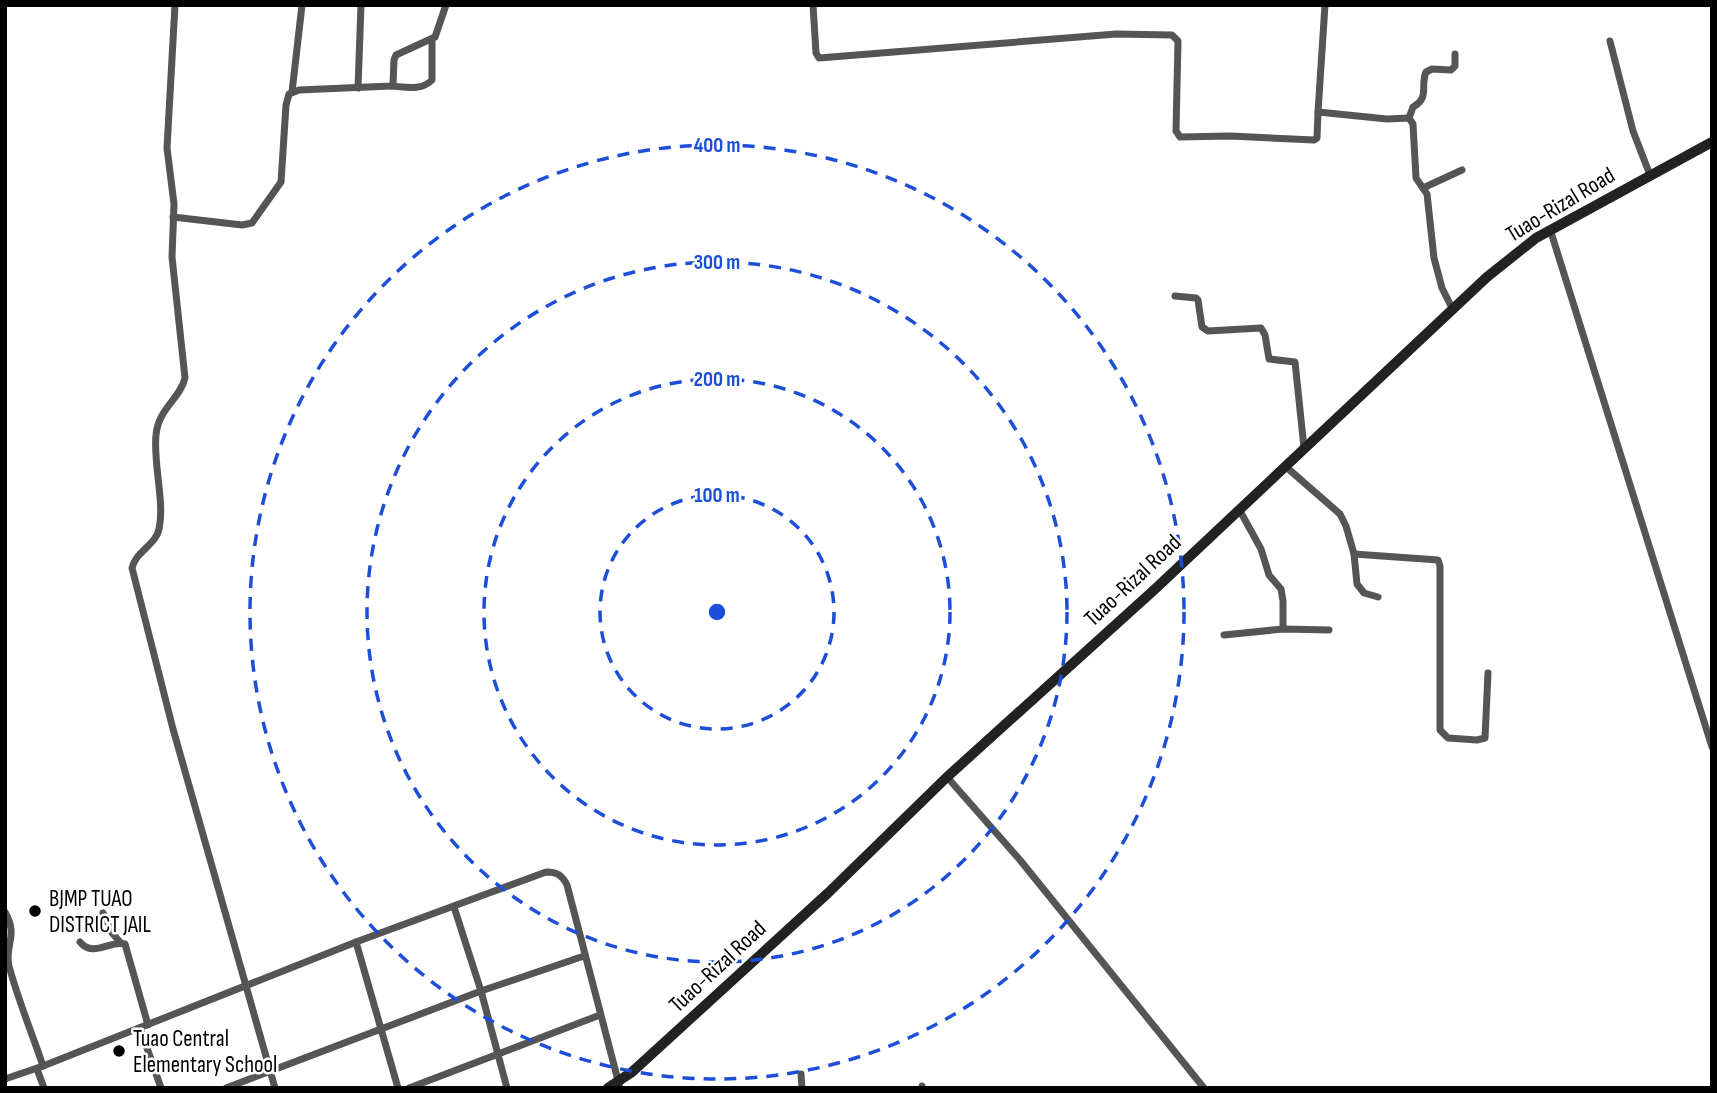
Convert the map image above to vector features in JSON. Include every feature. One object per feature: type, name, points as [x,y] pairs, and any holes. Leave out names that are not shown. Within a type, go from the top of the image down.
[{"type":"main road","name":"Tuao-Rizal Road","points":[[616,1086],[828,893],[947,777],[1154,590],[1516,253],[1550,229],[1712,142]]},
{"type":"street","points":[[175,5],[167,148],[173,197],[172,257],[186,378],[182,388],[164,411],[157,427],[160,518],[158,533],[137,556],[132,569],[173,729],[275,1088]]},
{"type":"street","points":[[173,217],[242,225],[252,223],[281,182],[286,99],[292,92],[302,5]]},
{"type":"street","points":[[358,88],[361,5]]},
{"type":"street","points":[[391,86],[396,55],[432,39],[438,33],[446,5]]},
{"type":"street","points":[[813,5],[816,53],[817,57],[821,58],[1116,34],[1172,35],[1178,41],[1176,131],[1180,138],[1230,136],[1314,140],[1317,138],[1325,5]]},
{"type":"street","points":[[292,92],[391,86],[422,87],[432,80],[432,39]]},
{"type":"street","points":[[1610,41],[1633,131],[1650,175]]},
{"type":"street","points":[[1409,118],[1413,107],[1421,102],[1424,96],[1423,79],[1426,72],[1432,69],[1451,70],[1455,66],[1455,54]]},
{"type":"street","points":[[1318,112],[1387,119],[1409,118]]},
{"type":"street","points":[[1409,118],[1413,124],[1416,178],[1429,198],[1434,258],[1442,288],[1452,310]]},
{"type":"street","points":[[1423,188],[1462,170]]},
{"type":"street","points":[[1550,229],[1712,747]]},
{"type":"street","points":[[1175,296],[1198,300],[1202,327],[1208,331],[1261,328],[1265,335],[1269,359],[1294,362],[1304,448]]},
{"type":"street","points":[[1285,466],[1340,514],[1354,554],[1360,589],[1368,595],[1378,597]]},
{"type":"street","points":[[1239,509],[1261,549],[1269,575],[1281,589],[1283,629]]},
{"type":"street","points":[[1354,554],[1438,560],[1440,730],[1447,738],[1485,738],[1488,673]]},
{"type":"street","points":[[1224,635],[1283,629],[1329,630]]},
{"type":"street","points":[[947,777],[1020,860],[1204,1088]]},
{"type":"street","points":[[5,1079],[40,1068],[356,942],[546,872],[558,874],[567,885],[616,1086]]},
{"type":"street","points":[[454,907],[481,991],[507,1088]]},
{"type":"street","points":[[5,912],[12,925],[9,964],[44,1088]]},
{"type":"street","points":[[103,913],[112,933],[126,946],[161,1088]]},
{"type":"street","points":[[80,942],[87,949],[94,950],[121,943]]},
{"type":"street","points":[[356,942],[397,1088]]},
{"type":"street","points":[[226,1088],[481,991],[584,956]]},
{"type":"street","points":[[409,1088],[600,1015]]},
{"type":"street","points":[[801,1074],[802,1088]]},
{"type":"place","name":"BJMP TUAO DISTRICT JAIL","points":[[35,911]]},
{"type":"place","name":"Tuao Central Elementary School","points":[[119,1051]]}]
